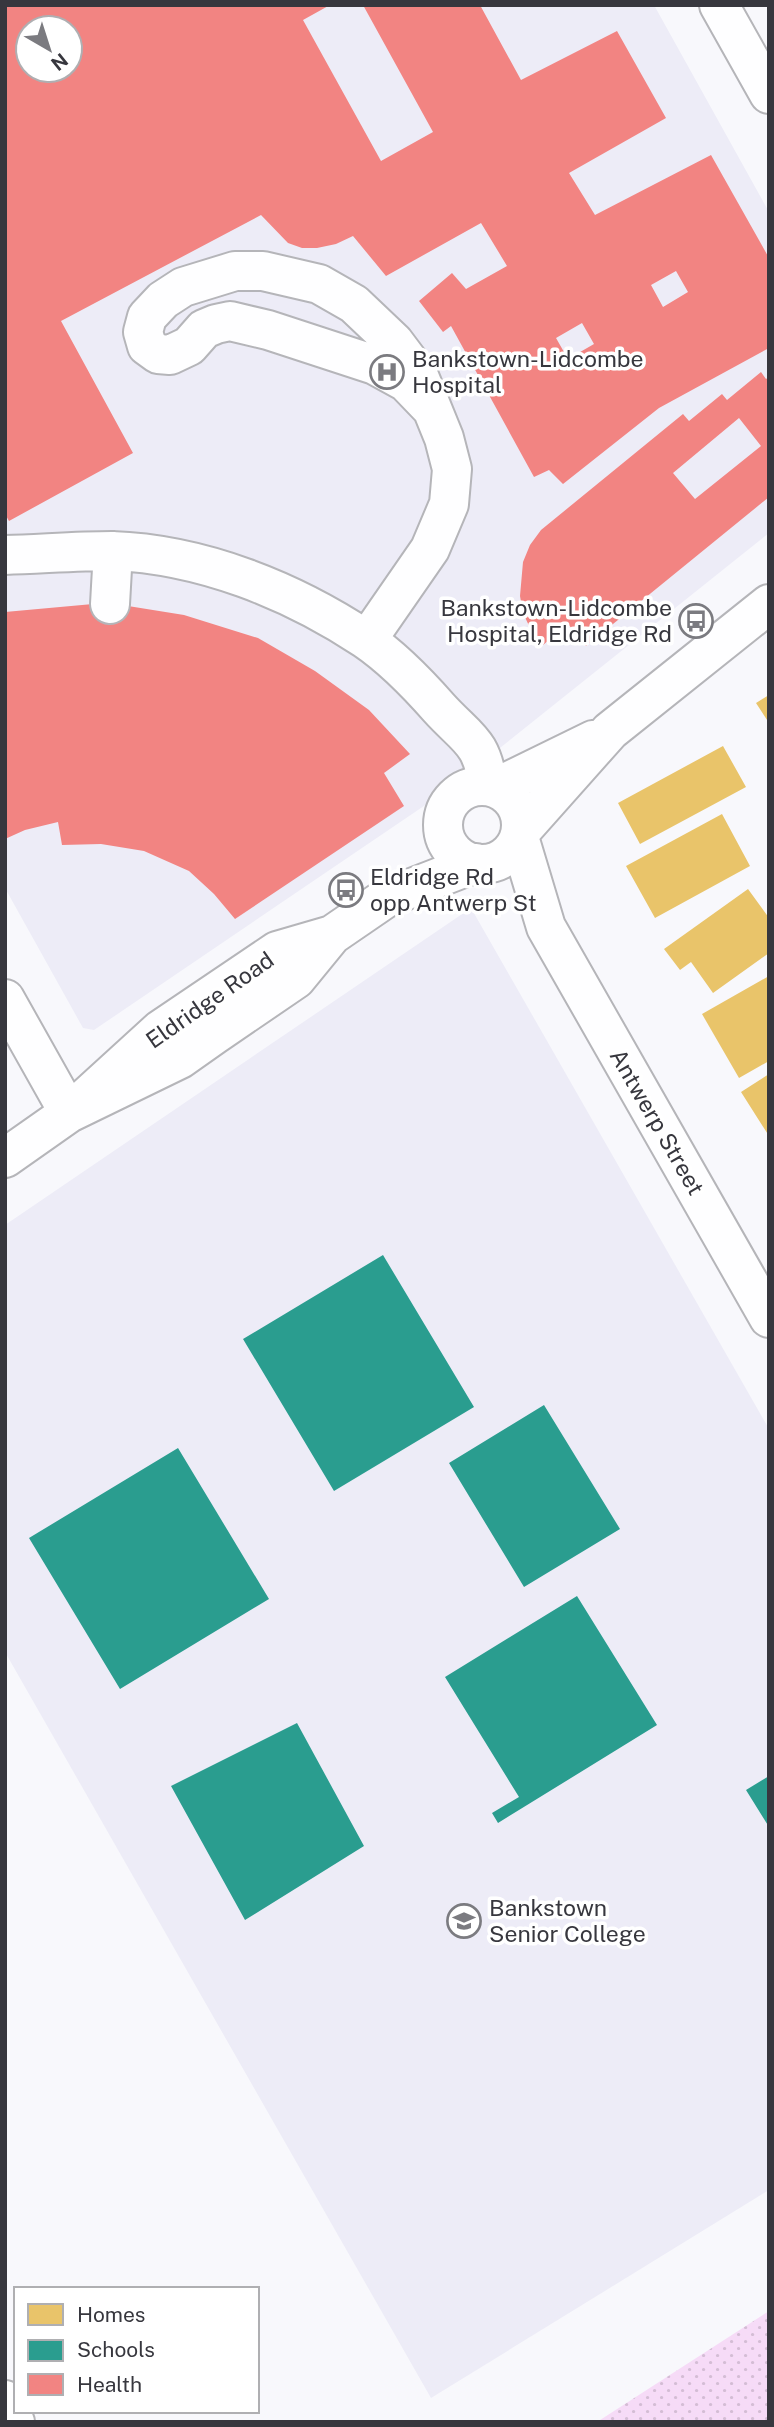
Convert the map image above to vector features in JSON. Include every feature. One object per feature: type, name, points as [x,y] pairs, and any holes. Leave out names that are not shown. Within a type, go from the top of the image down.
[{"type":"street","points":[[719,5],[769,94]]},
{"type":"street","points":[[367,640],[430,549],[449,504],[452,469],[444,438],[418,373],[394,342],[354,303],[319,284],[263,271],[234,271],[184,287],[163,300],[147,317],[143,332],[148,346],[158,354],[170,355],[188,346],[204,329],[230,321],[268,330],[375,365],[406,382],[431,408]]},
{"type":"street","points":[[110,604],[113,551]]},
{"type":"street","points":[[5,555],[113,551],[213,567],[301,601],[367,640],[421,687],[441,710],[467,733],[485,764],[491,787]]},
{"type":"street","points":[[441,710],[450,739],[454,776],[444,833],[453,851],[464,859],[480,864],[496,861],[508,854],[520,834],[610,731],[769,604]]},
{"type":"street","points":[[448,810],[468,789],[491,787],[610,731]]},
{"type":"street","points":[[491,787],[507,794],[516,804],[521,817],[520,834]]},
{"type":"street","name":"Eldridge Road","points":[[5,1158],[69,1114],[160,1030],[277,951],[332,936],[386,898],[431,845],[448,810]]},
{"type":"street","name":"Antwerp Street","points":[[520,834],[546,927],[769,1318]]},
{"type":"street","name":"Eldridge Road","points":[[386,898],[480,864]]},
{"type":"street","name":"Antwerp Street","points":[[480,864],[546,927]]},
{"type":"street","points":[[5,999],[69,1114]]},
{"type":"street","points":[[5,2400],[15,2422]]},
{"type":"shaded area","name":"Bankstown-Lidcombe Hospital","points":[[5,5],[654,5],[769,212],[769,533],[446,791],[94,1030],[83,1028],[5,888]]},
{"type":"shaded area","name":"Bankstown Senior College","points":[[471,908],[769,1429],[769,2190],[431,2398],[5,1652],[5,1225]]},
{"type":"shaded area","points":[[769,2311],[769,2422],[597,2422]]},
{"type":"building: Homes","points":[[769,695],[769,723],[756,703]]},
{"type":"building: Homes","points":[[723,746],[746,787],[640,844],[618,803]]},
{"type":"building: Homes","points":[[722,814],[750,866],[655,918],[626,866]]},
{"type":"building: Homes","points":[[748,889],[769,918],[769,953],[713,993],[691,962],[680,970],[664,949]]},
{"type":"building: Homes","points":[[769,976],[769,1061],[739,1078],[702,1014]]},
{"type":"building: Homes","points":[[769,1074],[769,1136],[741,1092]]},
{"type":"building: Schools","points":[[383,1255],[474,1407],[334,1491],[243,1339]]},
{"type":"building: Schools","points":[[544,1405],[620,1529],[524,1587],[449,1463]]},
{"type":"building: Schools","points":[[178,1448],[269,1599],[120,1689],[29,1538]]},
{"type":"building: Schools","points":[[577,1596],[657,1725],[498,1823],[492,1813],[519,1797],[445,1677]]},
{"type":"building: Schools","points":[[297,1723],[364,1846],[245,1920],[171,1786]]},
{"type":"building: Schools","points":[[769,1776],[769,1827],[746,1790]]},
{"type":"building: Health","points":[[5,5],[330,5],[303,20],[381,161],[433,132],[363,5],[480,5],[521,80],[617,31],[666,118],[569,173],[595,215],[711,155],[769,258],[769,348],[659,408],[563,484],[549,470],[534,477],[451,326],[443,332],[419,301],[452,273],[466,289],[507,266],[481,223],[386,276],[353,236],[336,244],[302,248],[288,243],[261,215],[61,321],[133,453],[9,521],[5,514]],"holes":[[[676,271],[688,292],[663,307],[651,285]],[[582,323],[594,344],[568,359],[556,338]]]},
{"type":"building: Health","points":[[761,372],[766,379],[769,377],[769,497],[586,646],[568,624],[543,645],[531,630],[523,613],[520,596],[523,562],[530,545],[541,530],[683,414],[689,421],[722,394],[727,400]],"holes":[[[739,418],[761,446],[695,499],[673,473]]]},
{"type":"building: Health","points":[[93,604],[128,606],[184,615],[258,638],[315,671],[369,710],[410,754],[384,773],[404,806],[235,919],[214,894],[189,871],[144,851],[101,844],[62,845],[58,822],[25,830],[5,839],[5,612]]},
{"type":"place","name":"Bankstown-Lidcombe Hospital","points":[[387,372]]},
{"type":"place","name":"Bankstown-Lidcombe Hospital, Eldridge Rd","points":[[696,621]]},
{"type":"place","name":"Eldridge Rd opp Antwerp St","points":[[346,890]]},
{"type":"place","name":"Bankstown Senior College","points":[[464,1921]]}]
